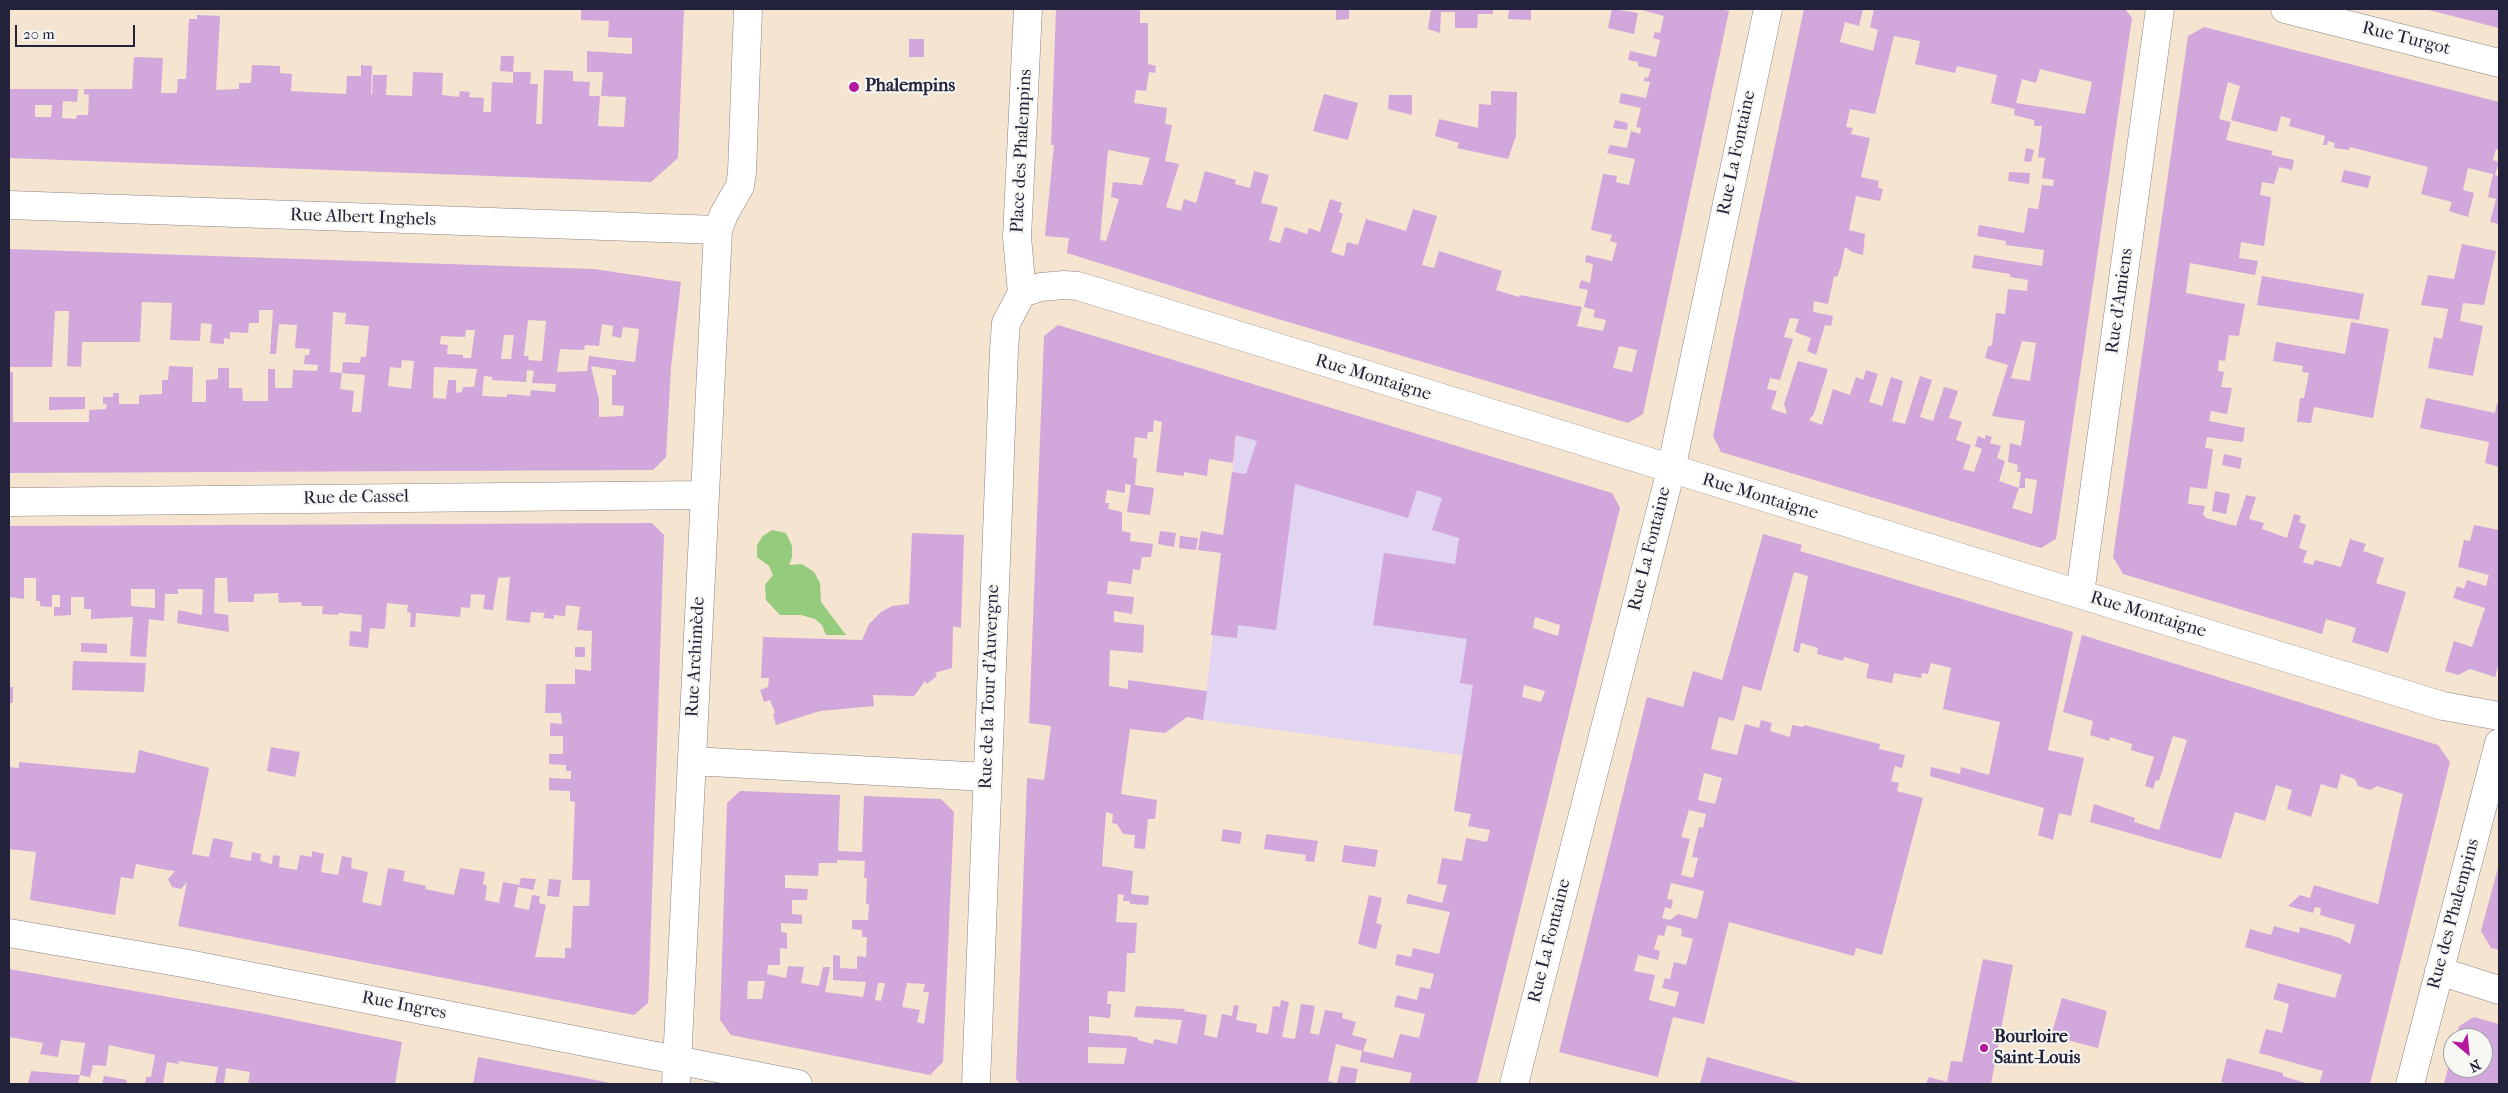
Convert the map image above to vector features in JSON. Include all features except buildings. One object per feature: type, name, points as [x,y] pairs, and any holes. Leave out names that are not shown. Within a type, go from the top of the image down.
[{"type":"street","points":[[718,230],[724,214],[740,186],[742,172],[748,9]]},
{"type":"street","name":"Place des Phalempins","points":[[1022,293],[1017,237],[1028,9]]},
{"type":"street","name":"Rue La Fontaine","points":[[1514,1084],[1670,470],[1768,9]]},
{"type":"street","name":"Rue d'Amiens","points":[[2080,594],[2160,9]]},
{"type":"street","name":"Rue Turgot","points":[[2285,9],[2499,63]]},
{"type":"street","name":"Rue Albert Inghels","points":[[9,205],[718,230]]},
{"type":"street","name":"Rue Archimède","points":[[677,1072],[718,230]]},
{"type":"street","name":"Rue Montaigne","points":[[1022,293],[1041,287],[1078,286],[1670,470],[2443,706],[2499,716]]},
{"type":"street","name":"Rue de la Tour d'Auvergne","points":[[976,1084],[986,777],[1004,350],[1006,323],[1022,293]]},
{"type":"street","name":"Rue de Cassel","points":[[9,502],[704,495]]},
{"type":"street","name":"Rue des Phalempins","points":[[2410,1084],[2499,743]]},
{"type":"street","points":[[692,761],[986,777]]},
{"type":"street","name":"Rue Ingres","points":[[9,933],[184,963],[677,1072],[798,1084]]},
{"type":"street","points":[[2439,971],[2499,990]]},
{"type":"shaded area","points":[[1243,382],[1556,476],[1504,820],[1454,811],[1462,755],[1203,720]]},
{"type":"green space","points":[[772,530],[786,533],[792,546],[792,557],[789,565],[802,564],[814,572],[820,583],[821,602],[846,635],[826,635],[822,625],[815,619],[801,615],[780,615],[766,600],[765,585],[773,575],[769,566],[757,557],[757,545],[763,536]]},
{"type":"place","name":"Phalempins","points":[[854,87]]},
{"type":"place","name":"Bourloire Saint-Louis","points":[[1984,1048]]}]
